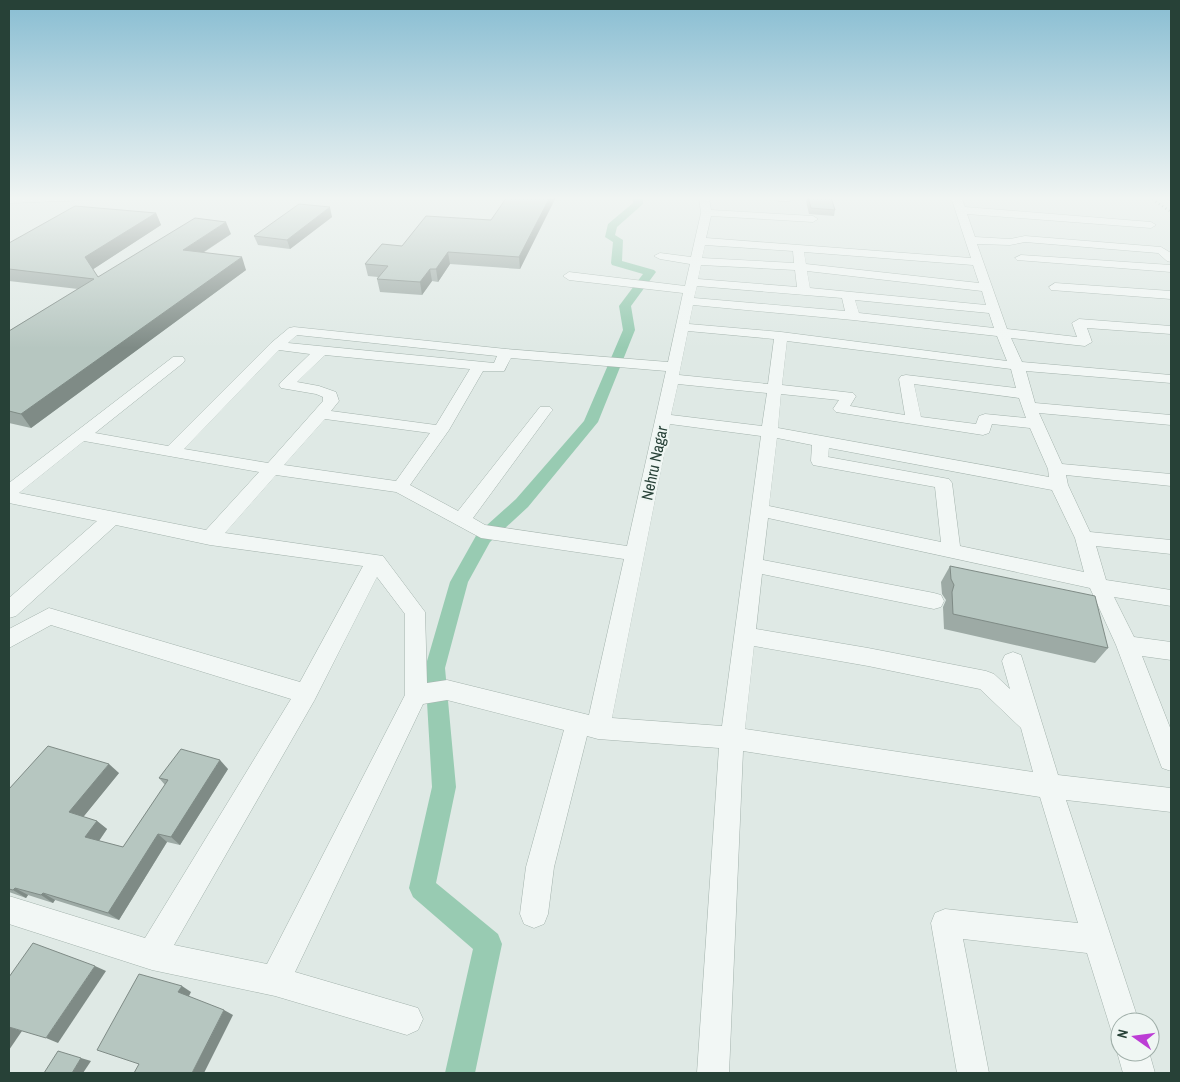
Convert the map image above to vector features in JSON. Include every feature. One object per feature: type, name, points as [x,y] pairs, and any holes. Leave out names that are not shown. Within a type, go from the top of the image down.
[{"type":"street","name":"Nehru Nagar","points":[[534,914],[540,867],[588,726],[635,554],[698,247]]},
{"type":"street","points":[[791,247],[978,262]]},
{"type":"street","points":[[972,247],[1002,333],[1017,366],[1036,424],[1084,538],[1098,584],[1127,644],[1171,760]]},
{"type":"street","points":[[1130,247],[1161,250],[1171,259]]},
{"type":"street","points":[[798,248],[804,291]]},
{"type":"street","points":[[660,256],[695,261],[800,267],[987,288]]},
{"type":"street","points":[[1021,258],[1171,269]]},
{"type":"street","points":[[569,276],[690,291],[853,316],[1085,342],[1079,323],[1171,330]]},
{"type":"street","points":[[1055,287],[1171,295]]},
{"type":"street","points":[[690,291],[804,291],[994,310]]},
{"type":"street","points":[[847,295],[853,316]]},
{"type":"street","points":[[683,327],[782,336],[1017,366],[1171,379]]},
{"type":"street","points":[[171,452],[276,346],[294,331],[613,363],[775,388],[848,396],[841,409],[984,430],[985,418],[1036,424]]},
{"type":"street","points":[[712,1073],[732,738],[782,336]]},
{"type":"street","points":[[276,346],[499,368],[506,353]]},
{"type":"street","points":[[210,538],[331,402],[331,395],[319,390],[286,385],[321,351]]},
{"type":"street","points":[[9,492],[178,360]]},
{"type":"street","points":[[400,487],[440,430],[478,366]]},
{"type":"street","points":[[914,421],[906,379],[1027,400],[1171,420]]},
{"type":"street","points":[[462,519],[545,410]]},
{"type":"street","points":[[321,414],[440,430]]},
{"type":"street","points":[[663,419],[771,432],[1058,477],[1171,480]]},
{"type":"street","points":[[82,436],[270,469],[400,487],[418,499],[489,533],[635,554]]},
{"type":"street","points":[[821,441],[819,461],[944,483],[951,550]]},
{"type":"street","points":[[9,497],[210,538],[376,561],[415,612],[431,693],[276,981]]},
{"type":"street","points":[[761,510],[951,550],[1098,584],[1171,598]]},
{"type":"street","points":[[9,610],[112,518]]},
{"type":"street","points":[[1084,538],[1171,547]]},
{"type":"street","points":[[152,955],[306,694],[376,561]]},
{"type":"street","points":[[754,565],[934,601]]},
{"type":"street","points":[[9,639],[49,616],[306,694]]},
{"type":"street","points":[[745,636],[868,657],[986,681],[1030,722]]},
{"type":"street","points":[[1127,644],[1171,651]]},
{"type":"street","points":[[1013,661],[1049,786],[1120,1012]]},
{"type":"street","points":[[431,693],[588,726],[732,738],[1049,786],[1171,800]]},
{"type":"street","points":[[9,910],[152,955],[276,981],[407,1019]]},
{"type":"street","points":[[973,1073],[945,923],[1097,940]]},
{"type":"building","points":[[9,247],[100,247],[85,257],[98,277],[147,247],[187,247],[183,250],[242,257],[21,414],[9,411],[9,331],[94,279],[9,269]]},
{"type":"building","points":[[379,247],[524,247],[519,257],[448,252],[436,269],[430,269],[420,282],[377,279],[388,266],[365,264]]},
{"type":"building","points":[[950,566],[1095,596],[1108,648],[953,614],[952,592],[954,585],[951,579]]},
{"type":"building","points":[[48,746],[109,764],[69,812],[97,821],[85,837],[123,847],[168,780],[159,778],[181,749],[220,760],[171,837],[158,834],[108,913],[43,893],[41,895],[15,888],[13,890],[9,889],[9,789]]},
{"type":"building","points":[[33,943],[95,966],[46,1038],[9,1027],[9,977]]},
{"type":"building","points":[[139,974],[182,986],[178,992],[224,1010],[192,1073],[134,1073],[139,1064],[97,1050]]},
{"type":"building","points":[[58,1051],[81,1058],[72,1073],[44,1073]]},
{"type":"waterway","points":[[460,1073],[488,944],[422,888],[444,787],[435,668],[459,582],[483,538],[522,503],[591,422],[629,330],[625,306],[650,272],[616,263],[617,247]]}]
